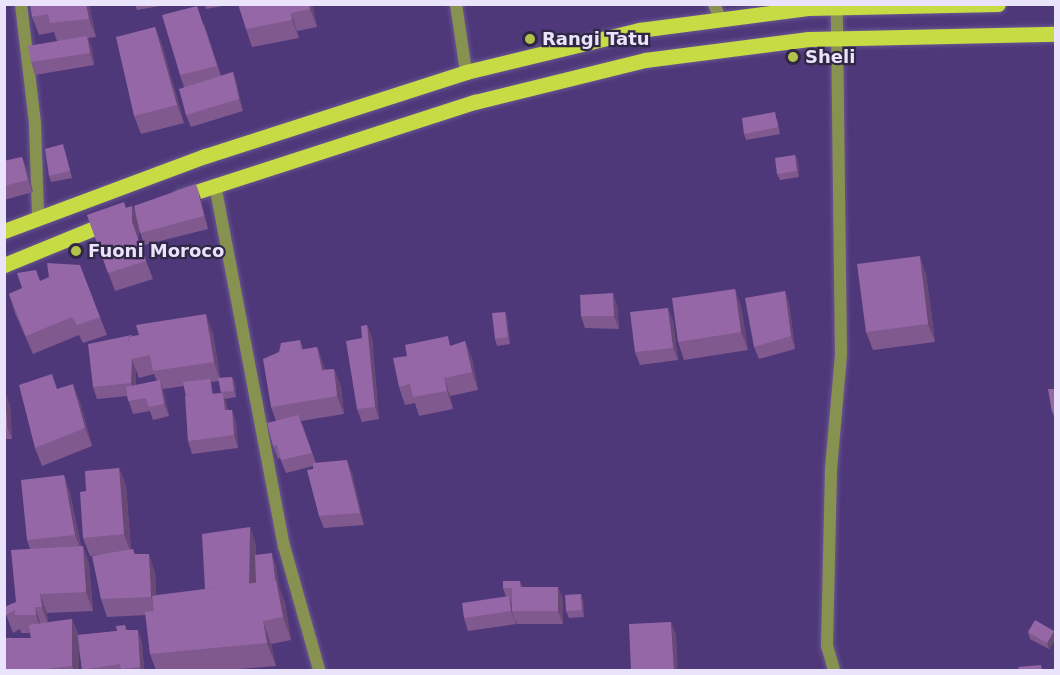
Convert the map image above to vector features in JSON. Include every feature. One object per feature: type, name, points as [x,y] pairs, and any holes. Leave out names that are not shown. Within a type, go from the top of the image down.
[{"type":"main road","points":[[4,231],[38,214],[466,72],[717,11],[837,6],[998,4]]},
{"type":"main road","points":[[160,204],[475,102],[645,60],[837,39],[1056,34]]},
{"type":"main road","points":[[4,265],[127,216]]},
{"type":"street","points":[[21,4],[35,124],[38,214]]},
{"type":"street","points":[[456,4],[466,72]]},
{"type":"street","points":[[834,670],[828,646],[831,469],[841,355],[837,6]]},
{"type":"street","points":[[215,185],[284,546],[319,670]]},
{"type":"building","points":[[30,4],[86,4],[89,19],[50,23],[48,14],[32,17]]},
{"type":"building","points":[[238,4],[309,4],[310,9],[291,13],[292,20],[246,29]]},
{"type":"building","points":[[197,6],[217,66],[180,75],[162,15]]},
{"type":"building","points":[[155,27],[177,105],[134,116],[116,37]]},
{"type":"building","points":[[87,36],[90,53],[31,62],[28,46]]},
{"type":"building","points":[[233,72],[239,99],[186,115],[179,89]]},
{"type":"building","points":[[775,112],[778,127],[744,134],[742,118]]},
{"type":"building","points":[[63,144],[70,171],[49,176],[45,149]]},
{"type":"building","points":[[795,155],[797,171],[777,174],[775,158]]},
{"type":"building","points":[[22,157],[28,180],[4,186],[4,161]]},
{"type":"building","points":[[196,184],[204,216],[140,233],[134,206]]},
{"type":"building","points":[[124,202],[126,208],[132,206],[132,222],[146,261],[108,273],[87,215]]},
{"type":"building","points":[[920,256],[928,324],[866,332],[857,264]]},
{"type":"building","points":[[47,263],[80,265],[100,317],[77,325],[72,317],[26,336],[9,294],[22,288],[17,273],[36,270],[40,281],[49,277]]},
{"type":"building","points":[[735,289],[741,332],[678,342],[672,298]]},
{"type":"building","points":[[785,291],[791,336],[754,347],[745,298]]},
{"type":"building","points":[[613,293],[614,316],[581,316],[580,295]]},
{"type":"building","points":[[668,308],[673,348],[635,352],[630,312]]},
{"type":"building","points":[[505,312],[508,337],[495,339],[492,313]]},
{"type":"building","points":[[206,314],[214,362],[153,371],[150,355],[132,359],[128,337],[139,335],[136,325]]},
{"type":"building","points":[[367,325],[375,407],[357,409],[346,341],[362,338],[361,326]]},
{"type":"building","points":[[132,335],[128,337],[132,356],[131,383],[93,387],[88,344]]},
{"type":"building","points":[[448,336],[450,346],[465,341],[472,372],[444,378],[447,391],[413,397],[410,384],[399,387],[393,358],[407,356],[405,345]]},
{"type":"building","points":[[300,340],[301,350],[317,347],[322,370],[334,369],[337,396],[271,407],[263,359],[279,352],[281,343]]},
{"type":"building","points":[[52,374],[57,389],[73,384],[85,428],[35,448],[19,385]]},
{"type":"building","points":[[232,377],[234,391],[221,392],[218,378]]},
{"type":"building","points":[[210,379],[212,394],[186,396],[183,382]]},
{"type":"building","points":[[160,380],[164,404],[149,407],[146,398],[128,401],[126,387]]},
{"type":"building","points":[[1048,389],[1056,389],[1056,411],[1052,412]]},
{"type":"building","points":[[5,392],[7,426],[4,426]]},
{"type":"building","points":[[223,393],[225,410],[232,410],[234,435],[188,441],[185,396]]},
{"type":"building","points":[[298,415],[312,453],[281,460],[277,445],[273,446],[267,423]]},
{"type":"building","points":[[347,460],[360,513],[319,516],[307,470],[313,469],[313,463]]},
{"type":"building","points":[[119,468],[124,534],[83,538],[80,492],[86,491],[85,471]]},
{"type":"building","points":[[64,475],[75,535],[27,540],[21,480]]},
{"type":"building","points":[[250,527],[249,584],[205,589],[202,534]]},
{"type":"building","points":[[83,546],[86,592],[40,594],[42,607],[35,607],[36,615],[15,615],[15,610],[6,615],[4,607],[16,602],[11,550]]},
{"type":"building","points":[[133,549],[134,554],[149,554],[151,597],[101,599],[92,556]]},
{"type":"building","points":[[272,553],[275,580],[256,583],[255,555]]},
{"type":"building","points":[[276,580],[283,617],[263,621],[267,643],[150,654],[145,612],[154,611],[152,596]]},
{"type":"building","points":[[503,581],[520,581],[520,587],[558,587],[558,611],[512,611],[512,588],[503,588]]},
{"type":"building","points":[[581,594],[582,610],[566,611],[565,595]]},
{"type":"building","points":[[509,596],[511,611],[464,618],[462,603]]},
{"type":"building","points":[[72,619],[72,666],[36,670],[6,670],[4,638],[31,638],[29,625]]},
{"type":"building","points":[[1035,620],[1054,631],[1047,643],[1028,632]]},
{"type":"building","points":[[671,622],[674,670],[631,670],[629,624]]},
{"type":"building","points":[[125,625],[125,630],[138,630],[140,667],[121,669],[120,664],[82,670],[78,635],[117,631],[116,626]]},
{"type":"building","points":[[1041,665],[1042,670],[1019,670],[1018,667]]},
{"type":"place","name":"Rangi Tatu","points":[[530,39]]},
{"type":"place","name":"Sheli","points":[[793,57]]},
{"type":"place","name":"Fuoni Moroco","points":[[76,251]]}]
